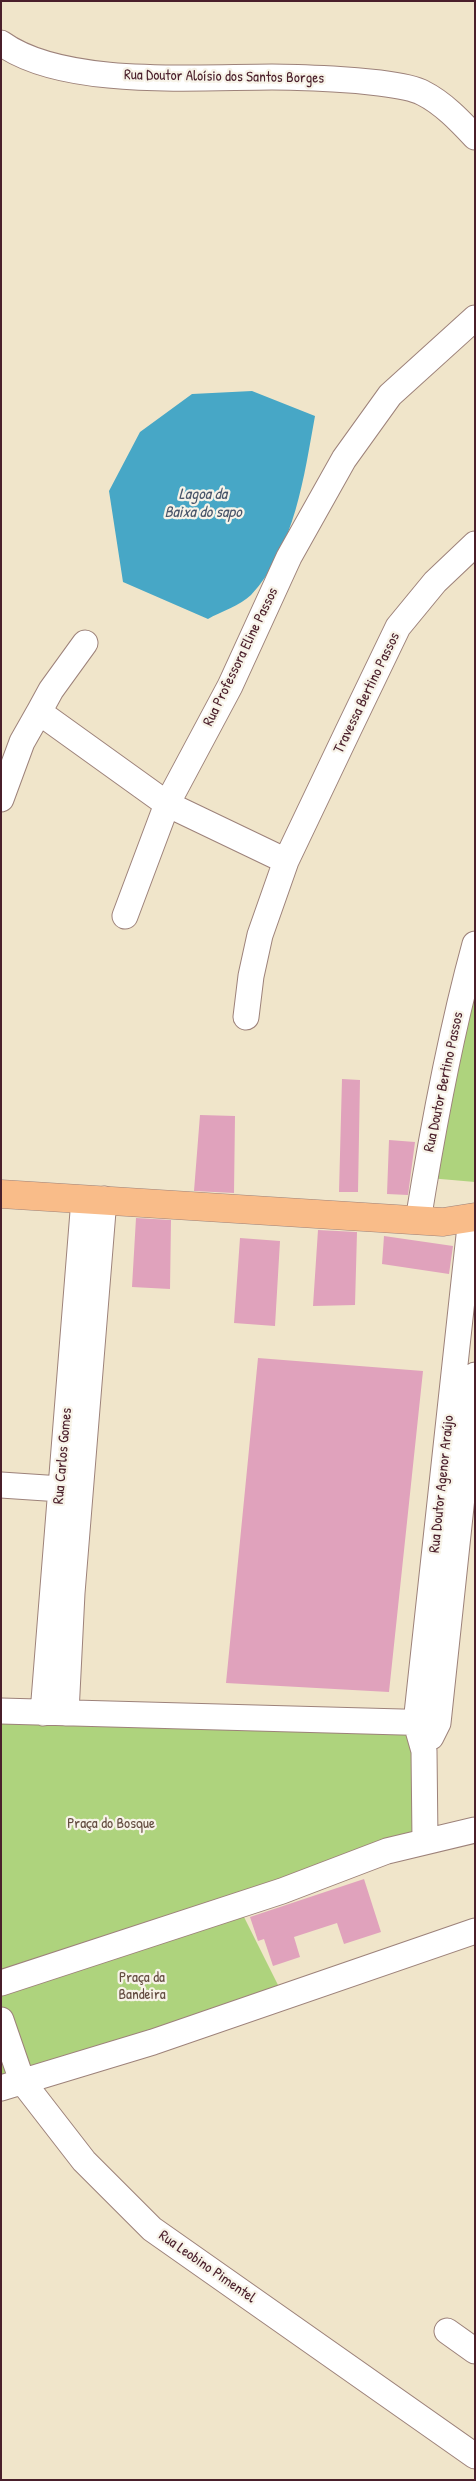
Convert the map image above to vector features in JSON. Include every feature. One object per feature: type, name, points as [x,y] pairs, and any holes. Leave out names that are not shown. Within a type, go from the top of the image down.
[{"type":"main road","points":[[1,1194],[472,1226]]},
{"type":"street","name":"Rua Doutor Aloísio dos Santos Borges","points":[[1,43],[52,66],[97,74],[182,79],[274,77],[360,80],[422,92],[456,117],[475,137]]},
{"type":"street","name":"Rua Professora Eline Passos","points":[[125,916],[167,804],[230,686],[289,557],[344,460],[390,394],[475,318]]},
{"type":"street","name":"Travessa Bertino Passos","points":[[246,1016],[251,976],[260,935],[286,861],[398,627],[435,582],[475,544]]},
{"type":"street","points":[[1,799],[22,742],[51,690],[85,643]]},
{"type":"street","points":[[39,712],[167,804],[286,861]]},
{"type":"street","name":"Rua Doutor Bertino Passos","points":[[430,1222],[433,1126],[446,1058],[475,944]]},
{"type":"street","name":"Rua Carlos Gomes","points":[[54,1713],[94,1199]]},
{"type":"street","name":"Rua Doutor Agenor Araújo","points":[[425,1840],[424,1751],[472,1226]]},
{"type":"street","name":"Rua Doutor Agenor Araújo","points":[[427,1723],[475,1375]]},
{"type":"street","points":[[1,1485],[71,1490]]},
{"type":"street","points":[[1,1711],[427,1723]]},
{"type":"street","points":[[1,1983],[282,1890],[386,1851],[425,1840],[475,1830]]},
{"type":"street","points":[[12,2085],[153,2042],[475,1931]]},
{"type":"street","name":"Rua Leobino Pimentel","points":[[1,2020],[12,2085],[84,2162],[152,2229],[475,2456]]},
{"type":"street","points":[[448,2331],[475,2351]]},
{"type":"green space","points":[[475,932],[475,1182],[429,1178]]},
{"type":"green space","name":"Praça do Bosque","points":[[1,1711],[416,1723],[425,1840],[238,1905],[283,1995],[1,2086]]},
{"type":"water","name":"Lagoa da Baixa do sapo","points":[[252,391],[315,416],[307,463],[288,534],[266,576],[247,599],[208,619],[123,582],[109,491],[140,432],[192,394]]},
{"type":"building","points":[[342,1079],[360,1080],[358,1192],[339,1192]]},
{"type":"building","points":[[200,1115],[235,1116],[234,1193],[194,1191]]},
{"type":"building","points":[[389,1140],[415,1142],[408,1195],[387,1194]]},
{"type":"building","points":[[136,1218],[171,1220],[170,1289],[132,1287]]},
{"type":"building","points":[[318,1230],[357,1232],[355,1305],[313,1306]]},
{"type":"building","points":[[384,1236],[453,1246],[449,1274],[382,1264]]},
{"type":"building","points":[[240,1238],[280,1241],[275,1326],[234,1323]]},
{"type":"building","points":[[258,1358],[423,1371],[389,1692],[226,1683]]},
{"type":"building","points":[[364,1879],[381,1932],[344,1944],[337,1923],[294,1937],[300,1957],[273,1966],[264,1939],[258,1941],[250,1917]]},
{"type":"park label","name":"Praça da Bandeira","points":[[142,1986]]}]
